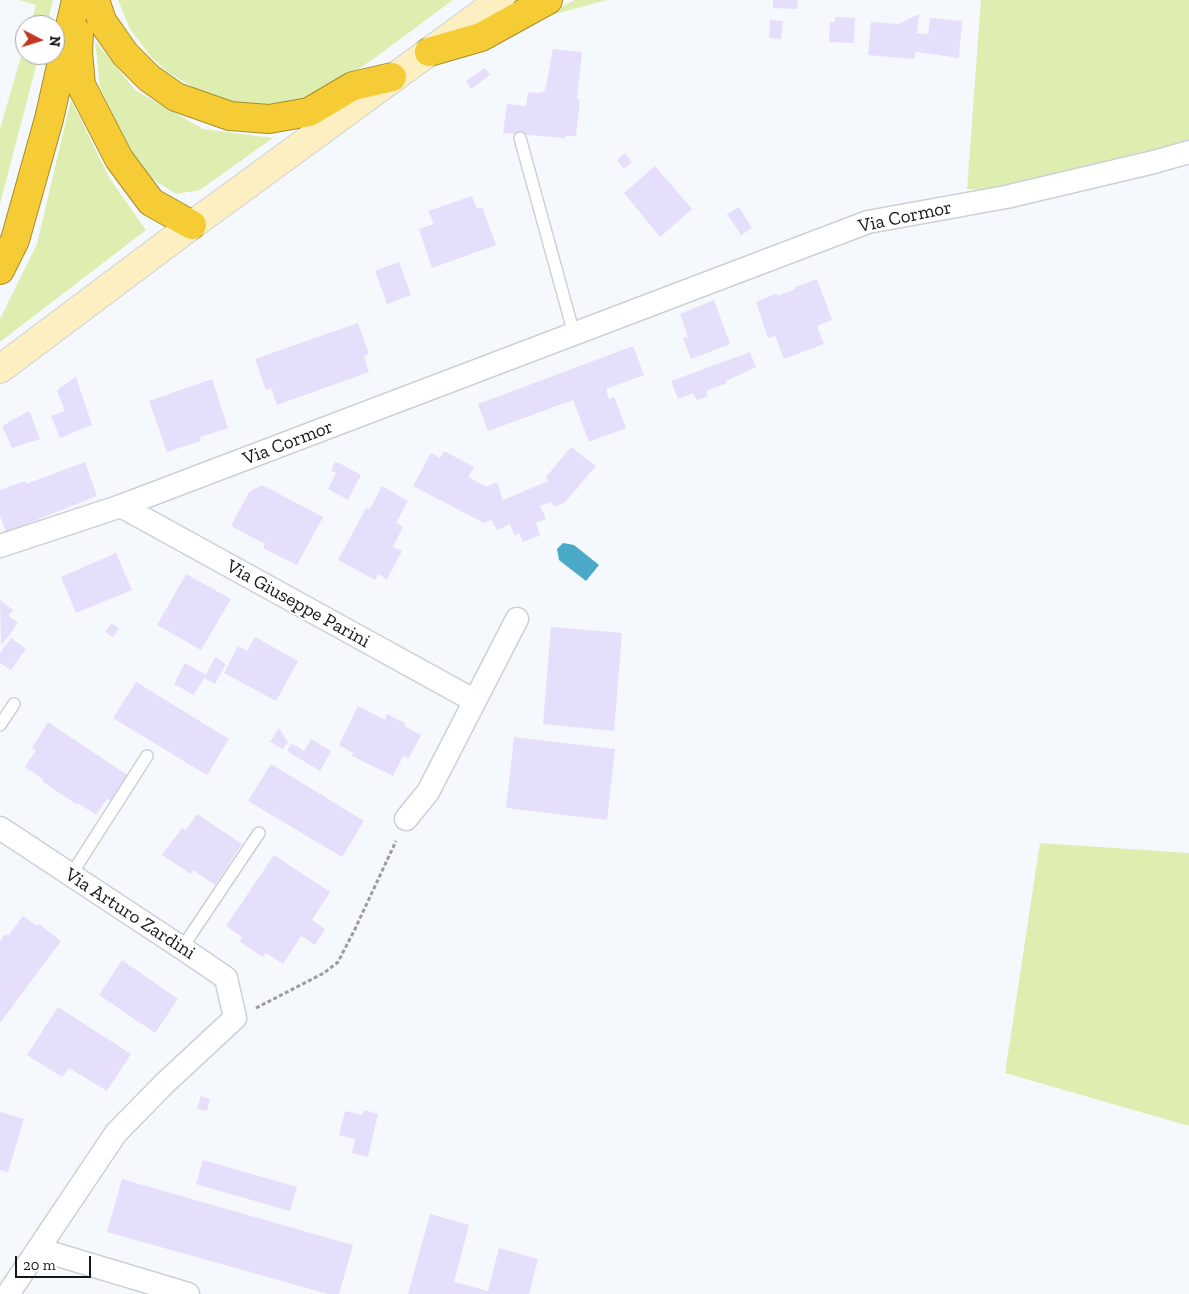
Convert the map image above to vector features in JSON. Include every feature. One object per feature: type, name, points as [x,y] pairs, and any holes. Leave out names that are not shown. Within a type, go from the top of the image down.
[{"type":"highway","points":[[0,270],[18,231],[49,119],[76,0]]},
{"type":"highway","points":[[81,0],[78,52],[81,84],[119,159],[150,202],[192,225]]},
{"type":"highway","points":[[94,0],[102,21],[125,54],[148,78],[176,97],[230,116],[269,119],[309,112],[353,86],[392,77]]},
{"type":"highway","points":[[429,52],[481,37],[548,0]]},
{"type":"main road","points":[[0,369],[392,77],[500,0]]},
{"type":"street","name":"Via Cormor","points":[[0,546],[121,506],[868,222],[1006,197],[1189,152]]},
{"type":"street","name":"Via Giuseppe Parini","points":[[121,506],[475,701]]},
{"type":"street","points":[[406,818],[428,792],[516,619]]},
{"type":"street","name":"Via Arturo Zardini","points":[[0,828],[226,978],[235,1018]]},
{"type":"street","points":[[6,1293],[38,1250],[116,1133],[165,1083],[235,1018]]},
{"type":"street","points":[[38,1250],[188,1294]]},
{"type":"lane","points":[[520,138],[574,334]]},
{"type":"lane","points":[[0,725],[14,704]]},
{"type":"lane","points":[[71,875],[148,756]]},
{"type":"lane","points":[[182,948],[259,833]]},
{"type":"path","points":[[235,1018],[324,973],[338,962],[406,818]]},
{"type":"green space","points":[[19,0],[53,0],[49,15],[33,15],[36,5]]},
{"type":"green space","points":[[118,0],[453,0],[329,89],[300,100],[266,104],[232,103],[200,91],[169,73],[151,57],[130,29]]},
{"type":"green space","points":[[575,0],[607,0],[540,18]]},
{"type":"green space","points":[[981,0],[1189,0],[1189,141],[1002,190],[967,189]]},
{"type":"green space","points":[[95,41],[135,90],[203,129],[273,138],[200,190],[176,194],[151,178],[128,148],[100,87]]},
{"type":"green space","points":[[19,65],[36,65],[0,204],[0,129]]},
{"type":"green space","points":[[71,100],[110,179],[146,230],[0,342],[0,319],[37,244]]},
{"type":"green space","points":[[1040,843],[1189,853],[1189,1126],[1005,1073]]},
{"type":"water","points":[[563,543],[574,545],[599,565],[586,581],[559,560],[557,549]]},
{"type":"building","points":[[773,0],[798,0],[797,9],[773,8]]},
{"type":"building","points":[[919,14],[917,33],[928,34],[930,18],[962,21],[959,58],[916,52],[914,59],[868,55],[871,22],[899,24]]},
{"type":"building","points":[[835,17],[855,18],[854,43],[829,42],[830,22],[835,22]]},
{"type":"building","points":[[770,20],[783,21],[781,39],[769,38]]},
{"type":"building","points":[[553,49],[582,52],[577,99],[580,99],[576,136],[565,136],[565,138],[503,133],[507,104],[526,106],[528,92],[539,93],[545,91]]},
{"type":"building","points":[[485,68],[490,75],[471,89],[466,81]]},
{"type":"building","points":[[625,153],[632,162],[624,169],[617,160]]},
{"type":"building","points":[[655,166],[692,209],[660,237],[624,193]]},
{"type":"building","points":[[472,196],[477,209],[482,207],[496,245],[432,268],[419,229],[434,224],[428,211]]},
{"type":"building","points":[[739,207],[752,228],[741,235],[727,214]]},
{"type":"building","points":[[399,262],[411,295],[387,304],[375,271]]},
{"type":"building","points":[[817,279],[832,320],[817,326],[824,344],[784,359],[775,336],[768,338],[756,302],[777,293],[777,296]]},
{"type":"building","points":[[714,300],[730,344],[691,359],[683,338],[688,337],[680,314]]},
{"type":"building","points":[[358,323],[369,354],[364,356],[369,372],[277,405],[271,388],[266,390],[255,359]]},
{"type":"building","points":[[633,346],[644,375],[606,389],[609,399],[614,397],[626,428],[589,442],[573,400],[488,431],[478,404]]},
{"type":"building","points":[[750,352],[756,367],[726,381],[727,383],[706,391],[708,396],[697,400],[693,393],[678,399],[671,381]]},
{"type":"building","points":[[76,377],[92,425],[60,438],[51,416],[65,411],[57,390]]},
{"type":"building","points":[[212,379],[228,428],[200,437],[201,441],[167,452],[149,401]]},
{"type":"building","points":[[29,411],[40,439],[12,448],[2,426]]},
{"type":"building","points":[[571,447],[596,466],[564,503],[554,507],[552,502],[540,506],[546,519],[536,523],[540,535],[523,542],[519,533],[515,536],[510,524],[497,530],[491,520],[484,523],[413,486],[431,453],[440,458],[444,451],[474,467],[468,477],[486,487],[497,482],[503,500],[548,481],[546,477]]},
{"type":"building","points":[[85,462],[97,496],[6,532],[0,516],[0,490],[25,481],[26,484]]},
{"type":"building","points":[[335,462],[361,475],[348,500],[328,489],[336,473],[331,471]]},
{"type":"building","points":[[262,485],[323,517],[297,565],[263,548],[265,544],[231,526],[249,492]]},
{"type":"building","points":[[382,486],[408,501],[396,523],[403,527],[393,547],[402,551],[387,579],[378,574],[375,580],[338,560],[366,508],[370,509]]},
{"type":"building","points":[[116,553],[132,590],[76,613],[61,577]]},
{"type":"building","points":[[186,574],[231,599],[201,650],[157,625]]},
{"type":"building","points":[[0,600],[13,610],[8,615],[18,623],[1,646]]},
{"type":"building","points":[[111,623],[119,628],[113,637],[105,632]]},
{"type":"building","points":[[551,627],[622,633],[614,731],[543,724]]},
{"type":"building","points":[[255,637],[298,661],[276,701],[224,673],[238,646],[247,651]]},
{"type":"building","points":[[11,638],[26,649],[11,670],[0,663],[0,653]]},
{"type":"building","points":[[215,657],[226,664],[215,684],[204,678],[194,695],[174,684],[185,663],[206,675]]},
{"type":"building","points":[[136,682],[229,739],[207,775],[113,718]]},
{"type":"building","points":[[358,706],[385,720],[387,714],[405,723],[404,726],[421,735],[409,758],[403,756],[393,776],[352,756],[353,753],[339,745]]},
{"type":"building","points":[[48,722],[129,776],[112,801],[107,799],[96,815],[43,782],[43,779],[25,767],[36,750],[32,748]]},
{"type":"building","points":[[279,728],[288,742],[283,749],[270,742]]},
{"type":"building","points":[[514,737],[615,749],[607,820],[506,808]]},
{"type":"building","points":[[311,739],[331,751],[320,771],[287,751],[291,743],[304,751]]},
{"type":"building","points":[[271,764],[364,821],[342,857],[248,801]]},
{"type":"building","points":[[197,814],[242,844],[215,885],[193,870],[191,874],[162,855],[182,828],[186,830]]},
{"type":"building","points":[[274,855],[330,892],[312,920],[325,929],[315,945],[301,936],[283,964],[266,953],[263,957],[240,942],[242,937],[226,926]]},
{"type":"building","points":[[23,916],[37,926],[39,924],[61,941],[0,1023],[0,941],[5,934],[8,936]]},
{"type":"building","points":[[122,960],[178,999],[155,1033],[99,995]]},
{"type":"building","points":[[58,1007],[131,1054],[107,1091],[69,1068],[62,1077],[27,1055]]},
{"type":"building","points":[[201,1096],[210,1099],[207,1111],[197,1109]]},
{"type":"building","points":[[364,1110],[378,1114],[368,1157],[352,1153],[355,1139],[339,1135],[345,1111],[362,1115]]},
{"type":"building","points":[[0,1112],[24,1119],[8,1172],[0,1170]]},
{"type":"building","points":[[203,1160],[297,1187],[290,1211],[196,1184]]},
{"type":"building","points":[[122,1179],[353,1245],[339,1294],[328,1294],[107,1232]]},
{"type":"building","points":[[430,1214],[469,1225],[454,1282],[488,1291],[499,1248],[538,1259],[529,1294],[408,1294]]}]
